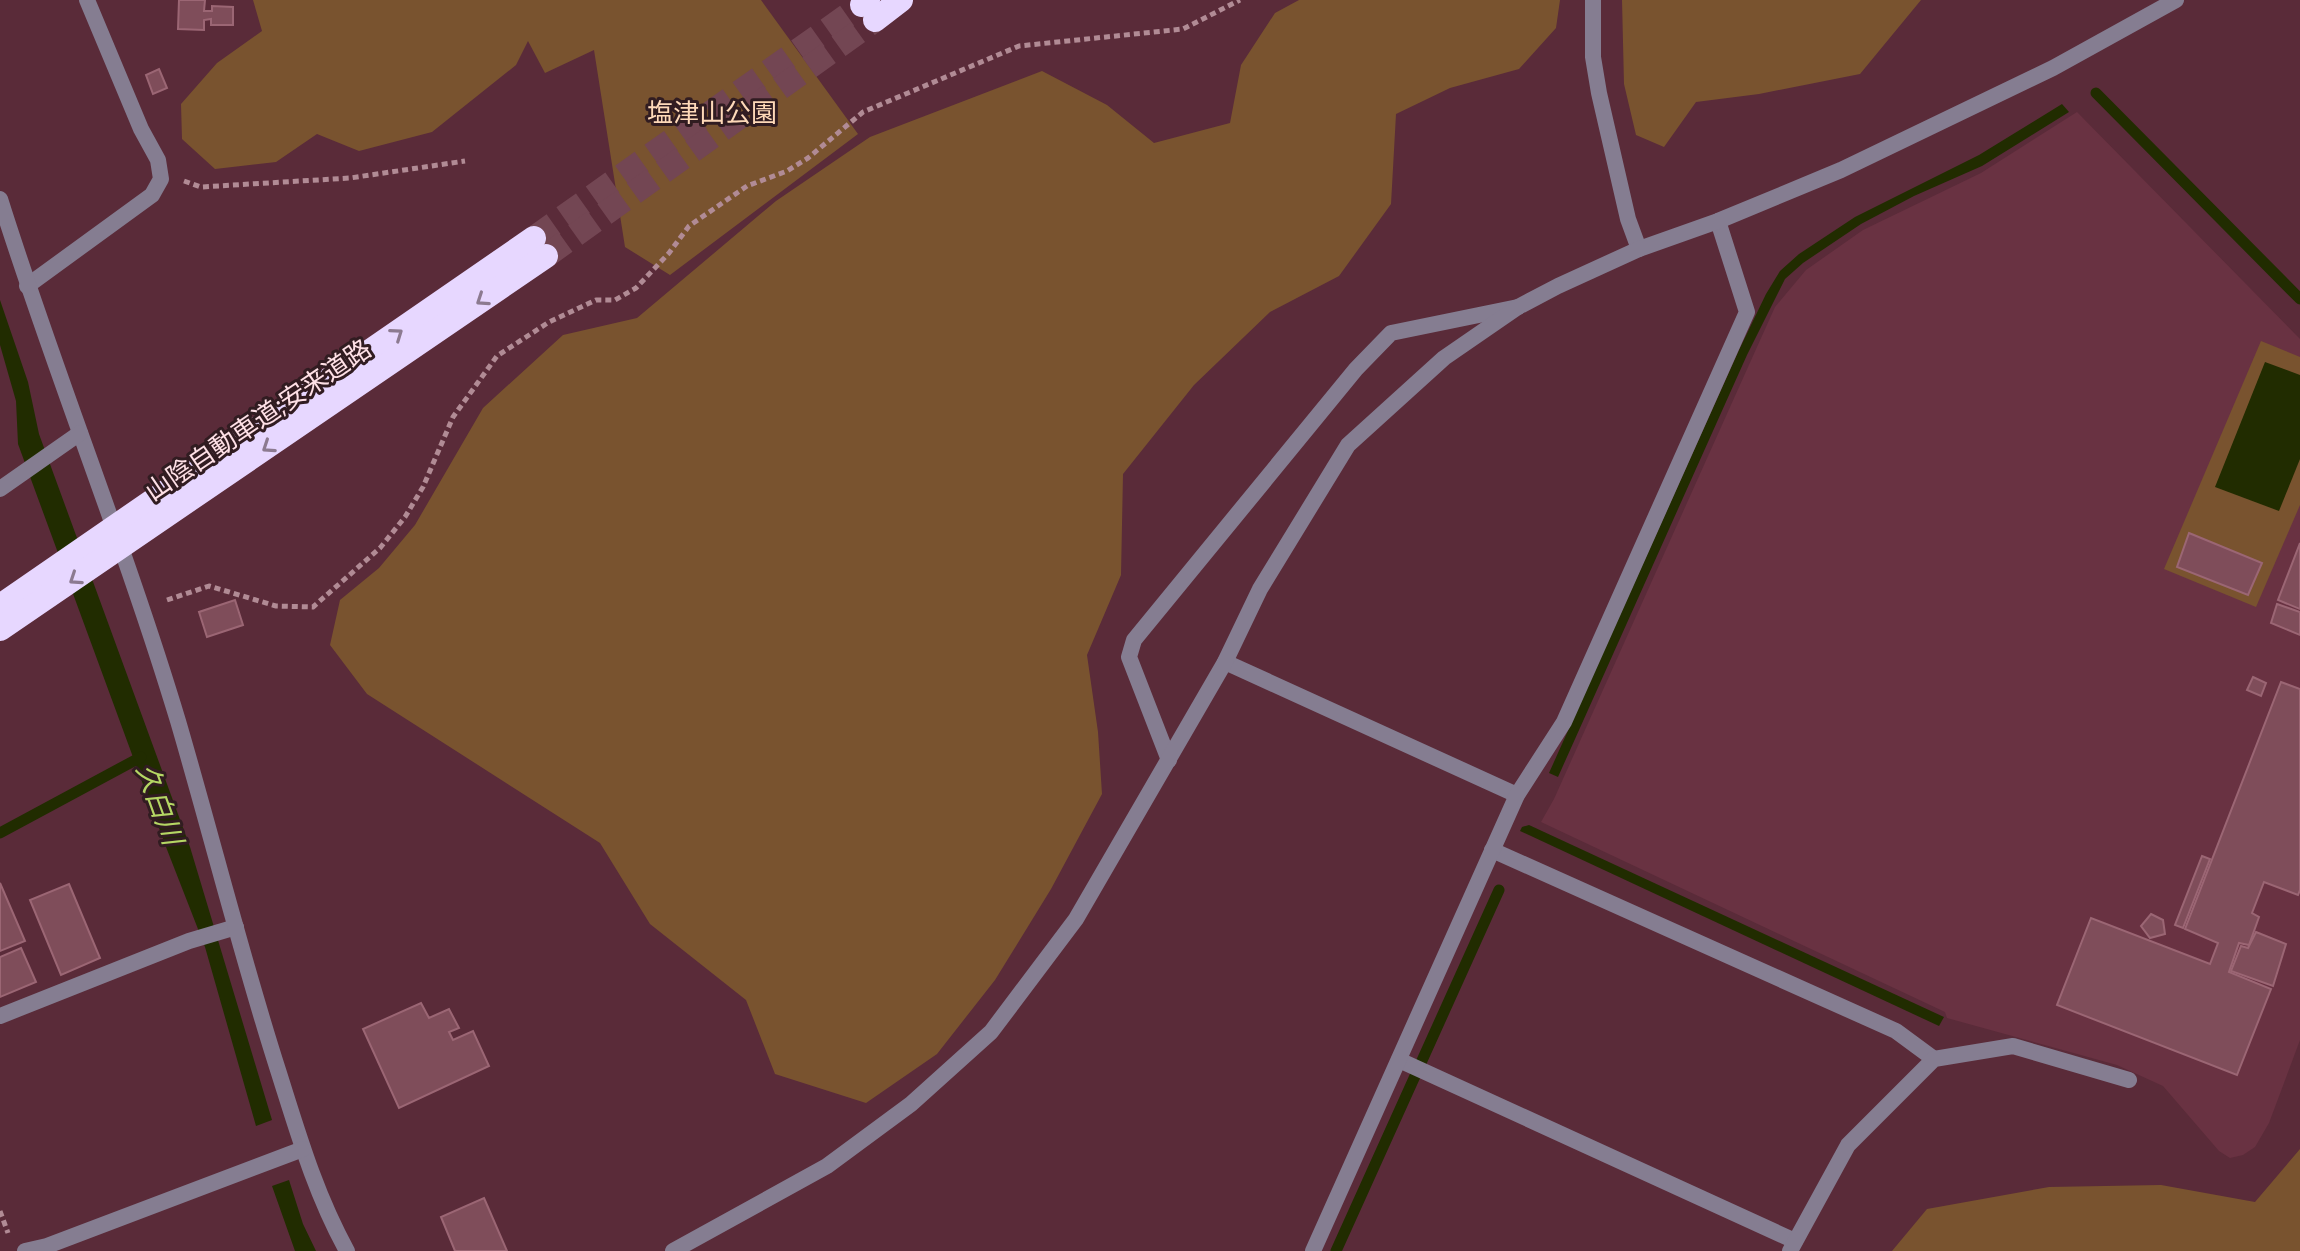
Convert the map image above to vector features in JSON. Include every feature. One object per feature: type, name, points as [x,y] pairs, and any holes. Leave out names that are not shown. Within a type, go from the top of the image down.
[{"type":"highway","points":[[868,8],[901,0]]},
{"type":"highway","name":"山陰自動車道;安来道路","points":[[0,629],[202,481],[540,247]]},
{"type":"highway","name":"山陰自動車道;安来道路","points":[[0,606],[202,481]]},
{"type":"street","points":[[27,286],[152,195],[161,179],[161,172],[87,0]]},
{"type":"street","points":[[1593,0],[1593,57],[1599,93],[1628,219],[1639,249]]},
{"type":"street","points":[[673,1251],[827,1166],[911,1104],[991,1032],[1076,919],[1225,662],[1260,589],[1348,445],[1444,358],[1518,307],[1558,286],[1639,249],[1718,221],[1841,170],[2053,68],[2176,0]]},
{"type":"street","points":[[0,199],[27,286],[177,718],[231,928],[303,1149],[324,1209],[347,1251]]},
{"type":"street","points":[[1313,1251],[1517,795],[1564,722],[1747,312],[1718,221]]},
{"type":"street","points":[[1169,760],[1129,657],[1134,640],[1356,369],[1391,333],[1518,307]]},
{"type":"street","points":[[0,489],[80,433]]},
{"type":"street","points":[[1225,662],[1517,795]]},
{"type":"street","points":[[1492,850],[1896,1031],[1934,1059]]},
{"type":"street","points":[[0,1016],[189,941],[231,928]]},
{"type":"street","points":[[1399,1060],[1792,1246],[1848,1145],[1934,1059],[2013,1046],[2129,1080]]},
{"type":"street","points":[[25,1251],[47,1246],[303,1149]]},
{"type":"path","points":[[167,600],[209,586],[276,606],[313,607],[380,548],[405,517],[423,487],[453,417],[497,356],[549,322],[596,300],[615,300],[636,288],[689,226],[747,186],[787,171],[808,158],[863,112],[1019,46],[1183,29],[1240,0]]},
{"type":"path","points":[[161,172],[201,187],[350,178],[465,161]]},
{"type":"shaded area","points":[[2077,112],[2300,339],[2300,1040],[2269,1123],[2255,1147],[2243,1155],[2230,1158],[2219,1151],[2163,1086],[2117,1065],[1947,1018],[1945,1012],[1541,822],[1775,307],[1806,270],[1863,230],[1981,173]]},
{"type":"green space","name":"塩津山公園","points":[[253,0],[761,0],[858,134],[670,275],[625,247],[594,50],[545,73],[528,41],[516,65],[432,132],[359,151],[317,134],[276,162],[215,169],[182,139],[181,104],[217,63],[262,31]]},
{"type":"green space","points":[[1299,0],[1560,0],[1556,28],[1519,69],[1450,88],[1396,114],[1391,204],[1339,276],[1270,312],[1194,385],[1123,474],[1121,575],[1087,655],[1098,732],[1102,794],[1051,889],[995,980],[937,1054],[866,1103],[775,1074],[746,1000],[650,924],[600,843],[367,694],[330,645],[340,600],[379,568],[415,525],[483,408],[563,335],[637,318],[776,201],[870,137],[1042,71],[1107,105],[1154,143],[1230,123],[1241,65],[1275,13]]},
{"type":"green space","points":[[1622,0],[1921,0],[1860,74],[1759,94],[1696,102],[1664,147],[1636,135],[1624,84]]},
{"type":"green space","points":[[2261,341],[2300,357],[2300,505],[2256,607],[2164,569]]},
{"type":"green space","points":[[2300,1149],[2300,1251],[1892,1251],[1927,1209],[2049,1187],[2161,1185],[2255,1202]]},
{"type":"water","points":[[2062,104],[2069,112],[1982,166],[1861,224],[1803,263],[1785,279],[1747,355],[1558,777],[1549,773],[1739,350],[1780,271],[1799,254],[1855,217],[1979,155]]},
{"type":"water","name":"久白川","points":[[0,300],[28,382],[39,434],[190,847],[272,1120],[256,1126],[205,947],[18,444],[16,401],[0,345]]},
{"type":"water","points":[[2265,362],[2300,375],[2300,459],[2279,511],[2215,487]]},
{"type":"water","points":[[1529,825],[1944,1017],[1939,1026],[1520,831]]},
{"type":"water","points":[[289,1180],[303,1224],[316,1251],[295,1251],[272,1186]]},
{"type":"building","points":[[179,0],[205,0],[204,11],[212,11],[212,6],[233,7],[233,25],[211,25],[211,19],[204,20],[204,30],[178,29]]},
{"type":"building","points":[[159,69],[167,88],[153,94],[146,75]]},
{"type":"building","points":[[2189,533],[2262,563],[2248,595],[2177,567]]},
{"type":"building","points":[[2300,543],[2300,609],[2278,600]]},
{"type":"building","points":[[235,600],[243,625],[207,637],[199,612]]},
{"type":"building","points":[[2277,604],[2300,612],[2300,635],[2271,623]]},
{"type":"building","points":[[2253,677],[2266,683],[2261,696],[2247,690]]},
{"type":"building","points":[[2281,682],[2300,689],[2300,890],[2298,895],[2264,882],[2252,913],[2259,917],[2249,945],[2239,943],[2229,972],[2271,989],[2237,1075],[2057,1005],[2091,918],[2210,964],[2218,943],[2185,929]]},
{"type":"building","points":[[2202,856],[2210,859],[2183,928],[2175,925]]},
{"type":"building","points":[[0,883],[25,941],[0,951]]},
{"type":"building","points":[[69,884],[100,958],[61,975],[30,900]]},
{"type":"building","points":[[2151,914],[2163,920],[2165,934],[2150,938],[2141,926]]},
{"type":"building","points":[[2256,932],[2286,944],[2273,986],[2231,971],[2241,946],[2248,948]]},
{"type":"building","points":[[21,948],[36,982],[0,997],[0,957]]},
{"type":"building","points":[[421,1003],[429,1018],[449,1009],[459,1028],[449,1032],[453,1040],[473,1031],[489,1066],[399,1108],[363,1029]]},
{"type":"building","points":[[484,1198],[507,1251],[455,1251],[441,1217]]},
{"type":"waterway","points":[[2096,93],[2300,299]]},
{"type":"waterway","name":"久白川","points":[[0,833],[141,757]]},
{"type":"waterway","points":[[1336,1251],[1499,890]]},
{"type":"tunnel","points":[[534,238],[862,5]]},
{"type":"tunnel","points":[[546,256],[875,20]]}]
